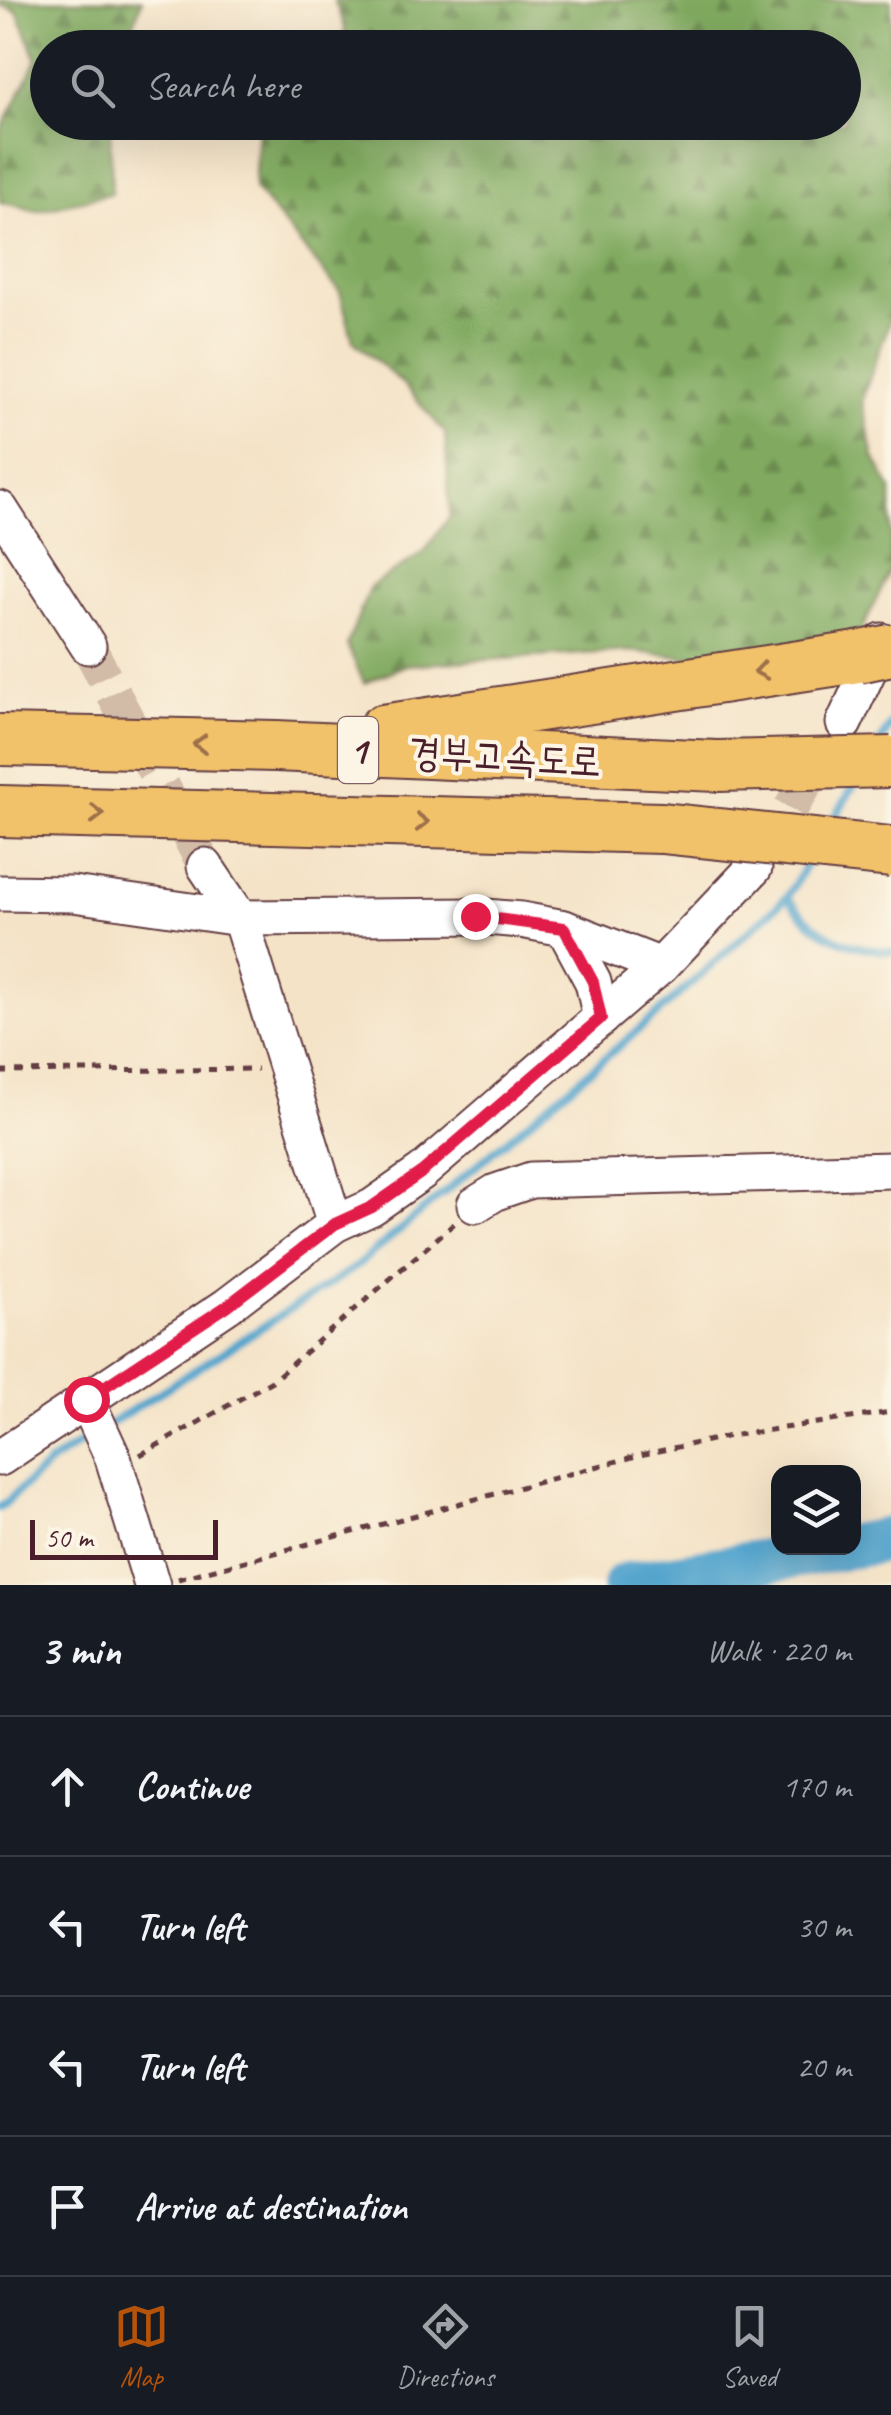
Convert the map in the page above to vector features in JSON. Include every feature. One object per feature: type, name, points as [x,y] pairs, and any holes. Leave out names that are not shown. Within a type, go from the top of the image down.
[{"type":"highway","points":[[276,746],[883,647]]},
{"type":"highway","name":"경부고속도로","points":[[0,740],[276,746],[717,766],[891,762]]},
{"type":"highway","name":"경부고속도로","points":[[0,811],[891,830]]},
{"type":"highway","points":[[662,828],[891,852]]},
{"type":"street","points":[[0,509],[88,646]]},
{"type":"street","points":[[844,723],[883,647]]},
{"type":"street","points":[[205,866],[240,918],[335,1224]]},
{"type":"street","points":[[0,1458],[227,1306],[335,1224],[372,1207],[422,1172],[661,966],[754,868]]},
{"type":"street","points":[[0,894],[72,894],[240,918],[475,916],[564,928],[661,966]]},
{"type":"street","points":[[564,928],[593,982],[601,1018]]},
{"type":"street","points":[[475,1205],[496,1192],[531,1180],[891,1170]]},
{"type":"street","points":[[86,1399],[163,1582]]},
{"type":"path","points":[[0,1072],[236,1067],[290,1073]]},
{"type":"path","points":[[116,1469],[272,1381],[475,1205]]},
{"type":"path","points":[[163,1582],[640,1455],[730,1436],[891,1412]]},
{"type":"green space","points":[[0,0],[142,0],[132,30],[30,30],[30,43],[17,11],[0,5]]},
{"type":"green space","points":[[334,0],[891,0],[891,317],[862,400],[874,457],[891,489],[891,569],[840,675],[629,651],[406,665],[364,683],[347,645],[370,587],[424,552],[450,516],[445,433],[403,384],[353,341],[340,292],[254,188],[257,140],[861,140],[861,30],[345,30]]},
{"type":"green space","points":[[30,74],[30,140],[110,140],[112,193],[37,211],[0,202],[0,132]]},
{"type":"waterway","points":[[878,746],[891,724]]},
{"type":"waterway","points":[[829,827],[858,779]]},
{"type":"waterway","points":[[107,1426],[353,1269],[655,1016],[787,897],[809,860]]},
{"type":"waterway","points":[[787,897],[809,922],[832,937],[891,952]]},
{"type":"waterway","points":[[0,1508],[51,1462],[91,1436]]},
{"type":"waterway","points":[[861,1545],[891,1539]]},
{"type":"waterway","points":[[625,1585],[801,1555]]},
{"type":"tunnel","points":[[88,646],[205,866]]},
{"type":"tunnel","points":[[763,854],[827,749]]},
{"type":"route","points":[[86,1399],[227,1306],[335,1224],[372,1207],[422,1172],[601,1018],[593,982],[564,928],[475,916]]}]
